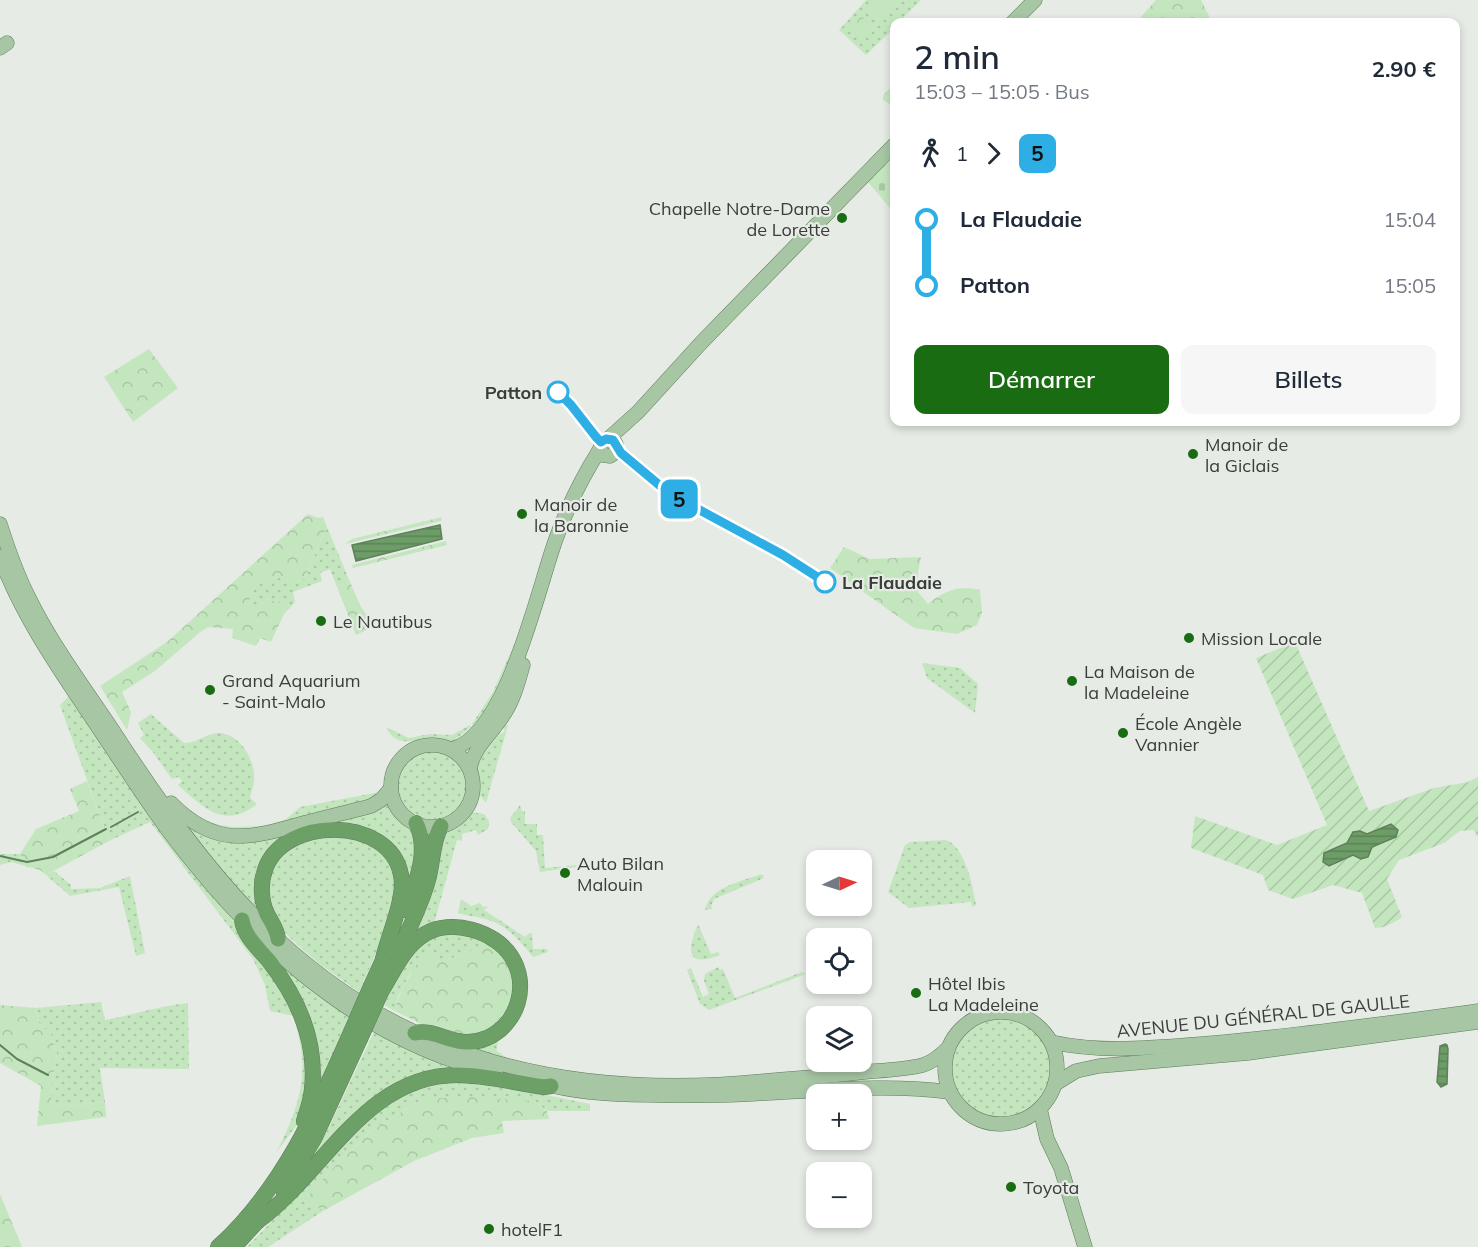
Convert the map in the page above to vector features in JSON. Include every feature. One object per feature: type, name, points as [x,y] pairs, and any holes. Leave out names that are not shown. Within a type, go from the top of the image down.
[{"type":"highway","points":[[383,959],[410,899],[421,863],[422,842],[416,824]]},
{"type":"highway","points":[[234,1247],[283,1190],[306,1155],[329,1111],[356,1035],[424,892],[436,836],[441,826]]},
{"type":"highway","points":[[278,939],[278,930],[266,911],[262,893],[264,871],[270,857],[281,846],[295,838],[312,833],[331,830],[362,833],[372,837],[387,849],[402,875],[400,902],[376,989]]},
{"type":"highway","points":[[243,920],[243,929],[276,970],[293,999],[311,1041],[312,1091],[297,1147]]},
{"type":"highway","points":[[376,989],[410,947],[425,933],[435,929],[459,927],[482,934],[495,941],[511,956],[520,980],[520,991],[512,1017],[501,1029],[489,1037],[469,1042],[452,1041],[424,1031],[415,1033]]},
{"type":"highway","points":[[218,1247],[261,1200],[297,1147],[356,1035]]},
{"type":"highway","points":[[258,1221],[279,1206],[368,1111],[386,1096],[402,1087],[433,1077],[456,1075],[544,1088],[551,1086]]},
{"type":"main road","points":[[1017,18],[1035,0]]},
{"type":"main road","points":[[452,749],[463,746],[478,731],[506,686],[522,646],[557,534],[586,473],[709,334],[890,148]]},
{"type":"main road","points":[[470,768],[475,752],[503,717],[512,700],[560,541],[608,448]]},
{"type":"main road","points":[[0,524],[10,556],[29,599],[52,639],[139,771],[206,861],[235,896],[278,939],[322,977],[377,1014],[415,1033],[480,1059],[532,1072],[605,1082],[660,1085],[733,1084],[917,1066],[931,1062],[948,1048]]},
{"type":"main road","points":[[0,556],[19,603],[41,641],[157,814],[196,866],[243,920],[305,977],[351,1010],[394,1034],[478,1069],[551,1086],[611,1094],[684,1096],[765,1094],[873,1087],[950,1092]]},
{"type":"main road","points":[[431,744],[452,749],[470,768],[474,788],[469,805],[456,819],[441,826],[428,827],[416,824],[399,809],[394,799],[391,788],[393,775],[396,767],[411,750],[431,744]]},
{"type":"main road","points":[[139,771],[148,773],[167,798],[199,826],[225,835],[241,837],[275,832],[371,806],[381,800],[391,788]]},
{"type":"main road","name":"AVENUE DU GÉNÉRAL DE GAULLE","points":[[1051,1042],[1126,1050],[1248,1040],[1478,1011]]},
{"type":"main road","points":[[998,1012],[1024,1017],[1044,1031],[1051,1042],[1057,1062],[1055,1084],[1050,1096],[1040,1109],[1020,1121],[1001,1124],[980,1120],[962,1109],[950,1092],[945,1072],[948,1048],[954,1037],[970,1021],[981,1015],[998,1012]]},
{"type":"main road","name":"AVENUE DU GÉNÉRAL DE GAULLE","points":[[1055,1084],[1076,1071],[1099,1066],[1248,1053],[1478,1022]]},
{"type":"main road","points":[[1040,1109],[1047,1139],[1061,1168],[1085,1247]]},
{"type":"main road","points":[[1020,1121],[1047,1139]]},
{"type":"green space","points":[[866,0],[921,0],[903,18],[890,18],[890,32],[866,55],[839,30]]},
{"type":"green space","points":[[876,0],[898,0],[879,18],[870,11],[871,5]]},
{"type":"green space","points":[[1156,0],[1201,0],[1210,18],[1140,18]]},
{"type":"green space","points":[[861,16],[872,27],[862,38],[851,26]]},
{"type":"green space","points":[[890,90],[890,104],[883,100],[883,96]]},
{"type":"green space","points":[[890,159],[890,208],[868,182]]},
{"type":"green space","points":[[149,349],[178,388],[133,422],[104,377]]},
{"type":"green space","points":[[308,514],[318,518],[323,517],[327,527],[304,579],[297,581],[274,577],[256,585],[248,603],[254,608],[268,599],[291,607],[284,614],[271,642],[260,638],[256,646],[232,638],[233,629],[208,627],[155,671],[122,692],[131,712],[127,730],[100,686],[167,642]]},
{"type":"green space","points":[[442,517],[441,521],[345,544],[352,539]]},
{"type":"green space","points":[[327,527],[350,582],[337,587],[330,569],[320,573],[322,581],[293,592],[295,602],[291,607],[268,599],[254,609],[248,603],[256,585],[274,577],[297,581],[304,579]]},
{"type":"green space","points":[[446,541],[447,545],[353,568],[352,565]]},
{"type":"green space","points":[[844,547],[870,559],[921,557],[918,592],[928,604],[952,590],[966,588],[980,590],[982,613],[977,625],[957,634],[914,628],[830,568]]},
{"type":"green space","points":[[350,582],[361,607],[375,626],[356,635],[337,587]]},
{"type":"green space","points":[[516,640],[518,644],[507,677],[475,727],[472,724],[493,692]]},
{"type":"green space","points":[[1295,642],[1369,811],[1434,788],[1468,782],[1478,777],[1478,837],[1473,830],[1460,831],[1444,843],[1399,860],[1387,879],[1402,917],[1386,926],[1375,928],[1362,893],[1333,885],[1293,899],[1268,890],[1263,875],[1191,848],[1195,816],[1277,845],[1327,825],[1256,658]]},
{"type":"green space","points":[[922,663],[960,668],[978,684],[975,713],[927,678]]},
{"type":"green space","points":[[69,696],[155,822],[263,959],[271,954],[296,978],[349,1015],[314,1102],[276,1153],[292,1119],[301,1083],[301,1053],[294,1016],[270,1011],[265,985],[253,959],[150,822],[109,841],[60,705]]},
{"type":"green space","points":[[151,714],[184,743],[221,733],[239,742],[248,754],[253,767],[254,780],[250,798],[257,804],[235,815],[215,813],[178,785],[182,781],[178,777],[172,779],[140,738],[144,735],[138,723]]},
{"type":"green space","points":[[470,725],[471,727],[451,743],[435,739],[401,740],[390,734],[386,727],[409,738],[430,734],[452,735]]},
{"type":"green space","points":[[505,725],[508,725],[486,803],[479,794],[475,759],[499,732],[502,734]]},
{"type":"green space","points":[[432,748],[446,751],[458,759],[466,771],[469,785],[466,799],[458,811],[446,819],[432,822],[418,819],[406,811],[398,799],[395,785],[398,771],[406,759],[418,751]]},
{"type":"green space","points":[[87,781],[109,841],[46,875],[40,870],[29,867],[20,854],[36,829],[79,811],[70,789]]},
{"type":"green space","points":[[385,791],[394,812],[413,827],[417,839],[414,869],[359,992],[318,963],[274,920],[260,914],[180,821],[187,809],[205,820],[220,825],[266,826],[286,819],[300,807]]},
{"type":"green space","points":[[520,805],[522,811],[525,811],[525,824],[537,824],[537,835],[543,835],[545,868],[577,865],[576,867],[540,872],[536,851],[511,822],[510,818]]},
{"type":"green space","points":[[471,812],[484,814],[489,821],[488,829],[478,835],[476,830],[462,834],[462,841],[457,840],[434,924],[413,939],[445,830],[460,822]]},
{"type":"green space","points":[[945,840],[952,843],[963,858],[976,905],[972,907],[971,902],[909,908],[888,892],[905,845],[910,842]]},
{"type":"green space","points":[[0,854],[20,854],[29,867],[11,862],[0,865]]},
{"type":"green space","points":[[54,871],[71,885],[71,889],[100,888],[130,876],[145,953],[136,956],[119,887],[70,896],[46,875]]},
{"type":"green space","points":[[762,874],[764,878],[714,899],[712,909],[705,910],[708,902],[720,890]]},
{"type":"green space","points":[[461,899],[471,906],[480,903],[484,908],[488,907],[484,910],[525,937],[532,933],[533,949],[547,949],[548,952],[533,957],[518,939],[500,925],[493,921],[458,913]]},
{"type":"green space","points":[[698,924],[711,954],[718,952],[720,955],[700,959],[695,958],[692,954],[692,941]]},
{"type":"green space","points":[[450,931],[513,949],[509,1029],[497,1044],[497,1051],[507,1058],[460,1047],[505,1014],[467,951],[444,962],[410,973],[398,997],[395,1011],[384,1005],[403,965],[429,935]]},
{"type":"green space","points":[[489,947],[507,956],[513,987],[509,1005],[499,1019],[485,1030],[468,1036],[451,1035],[395,1011],[403,988],[425,953],[444,962],[467,951]]},
{"type":"green space","points":[[718,967],[720,970],[723,969],[735,998],[802,972],[806,974],[709,1010],[700,1004],[687,970],[691,968],[703,997],[709,994],[704,981],[705,974]]},
{"type":"green space","points":[[101,1002],[105,1020],[188,1003],[189,1069],[100,1068],[105,1102],[65,1106],[52,1104],[51,1086],[57,1054],[50,1033],[39,1023],[36,1008]]},
{"type":"green space","points":[[0,1005],[36,1008],[39,1023],[50,1033],[57,1054],[51,1086],[52,1104],[65,1106],[105,1102],[106,1117],[37,1126],[41,1086],[0,1063]]},
{"type":"green space","points":[[1001,1017],[1030,1025],[1044,1039],[1052,1068],[1044,1097],[1030,1111],[1001,1119],[972,1111],[958,1097],[950,1068],[958,1039],[972,1025]]},
{"type":"green space","points":[[374,1032],[503,1086],[590,1104],[590,1111],[548,1111],[533,1101],[422,1099],[370,1132],[307,1197],[323,1211],[268,1247],[247,1247],[303,1188],[296,1181],[325,1135]]},
{"type":"green space","points":[[472,1097],[533,1101],[547,1111],[549,1119],[502,1121],[504,1133],[472,1138],[414,1161],[323,1211],[306,1198],[370,1132],[422,1099]]},
{"type":"green space","points":[[0,1194],[22,1247],[0,1247]]},
{"type":"shaded area","points":[[440,525],[442,539],[356,561],[352,545]]},
{"type":"shaded area","points":[[1391,824],[1398,830],[1396,837],[1372,847],[1368,857],[1361,859],[1353,855],[1329,866],[1323,862],[1324,853],[1347,843],[1353,832],[1360,831],[1367,834]]},
{"type":"shaded area","points":[[1445,1044],[1448,1049],[1447,1084],[1441,1087],[1437,1082],[1440,1046]]},
{"type":"waterway","points":[[111,827],[138,812]]},
{"type":"waterway","points":[[0,856],[27,862],[53,857],[106,829]]},
{"type":"waterway","points":[[0,1045],[17,1059],[48,1075]]},
{"type":"bus line","name":"5","points":[[558,392],[601,442],[606,439],[613,440],[621,453],[670,494],[759,541],[825,582]]},
{"type":"place","name":"Chapelle Notre-Dame de Lorette","points":[[842,218]]},
{"type":"place","name":"Patton","points":[[558,392]]},
{"type":"place","name":"Manoir de la Giclais","points":[[1193,454]]},
{"type":"place","name":"Manoir de la Baronnie","points":[[522,514]]},
{"type":"place","name":"La Flaudaie","points":[[825,582]]},
{"type":"place","name":"Le Nautibus","points":[[321,621]]},
{"type":"place","name":"Mission Locale","points":[[1189,638]]},
{"type":"place","name":"La Maison de la Madeleine","points":[[1072,681]]},
{"type":"place","name":"Grand Aquarium - Saint-Malo","points":[[210,690]]},
{"type":"place","name":"École Angèle Vannier","points":[[1123,733]]},
{"type":"place","name":"Auto Bilan Malouin","points":[[565,873]]},
{"type":"place","name":"Hôtel Ibis La Madeleine","points":[[916,993]]},
{"type":"place","name":"Toyota","points":[[1011,1187]]},
{"type":"place","name":"hotelF1","points":[[489,1229]]}]
